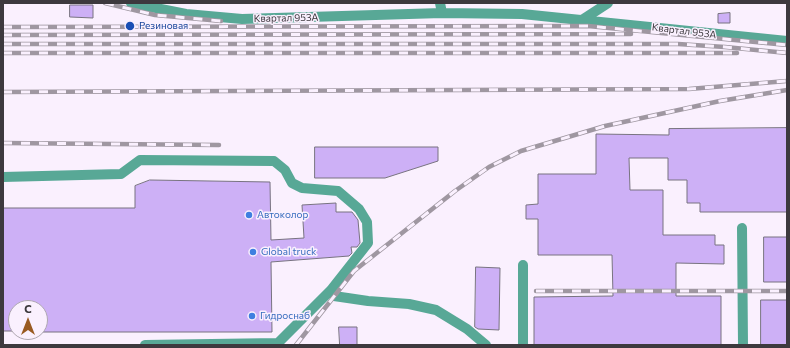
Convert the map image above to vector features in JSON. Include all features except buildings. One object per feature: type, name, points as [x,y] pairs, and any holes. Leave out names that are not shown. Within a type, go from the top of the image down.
[{"type":"street","name":"Квартал 953А","points":[[131,3],[186,14],[242,19],[441,8],[522,14],[787,41]]},
{"type":"street","points":[[582,20],[608,3]]},
{"type":"street","points":[[3,177],[121,174],[140,160],[274,160],[285,170],[292,183],[302,188],[338,191],[359,209],[367,222],[368,243],[331,290],[278,343],[145,345]]},
{"type":"street","points":[[742,228],[742,345]]},
{"type":"street","points":[[523,265],[523,345]]},
{"type":"street","points":[[331,290],[334,296],[368,301],[409,304],[436,310],[467,329],[486,345]]},
{"type":"railway","points":[[105,3],[155,15],[221,21]]},
{"type":"railway","points":[[3,27],[588,26],[787,45]]},
{"type":"railway","points":[[3,35],[631,34]]},
{"type":"railway","points":[[3,44],[678,44],[787,53]]},
{"type":"railway","points":[[3,53],[737,53]]},
{"type":"railway","points":[[3,92],[689,89],[787,81]]},
{"type":"railway","points":[[296,345],[354,271],[455,191],[489,167],[521,151],[605,126],[720,101],[787,90]]},
{"type":"railway","points":[[3,143],[219,145]]},
{"type":"railway","points":[[536,291],[787,291]]},
{"type":"place","name":"Резиновая","points":[[130,26]]},
{"type":"place","name":"Автоколор","points":[[249,215]]},
{"type":"place","name":"Global truck","points":[[253,252]]},
{"type":"place","name":"Гидроснаб","points":[[252,316]]}]
